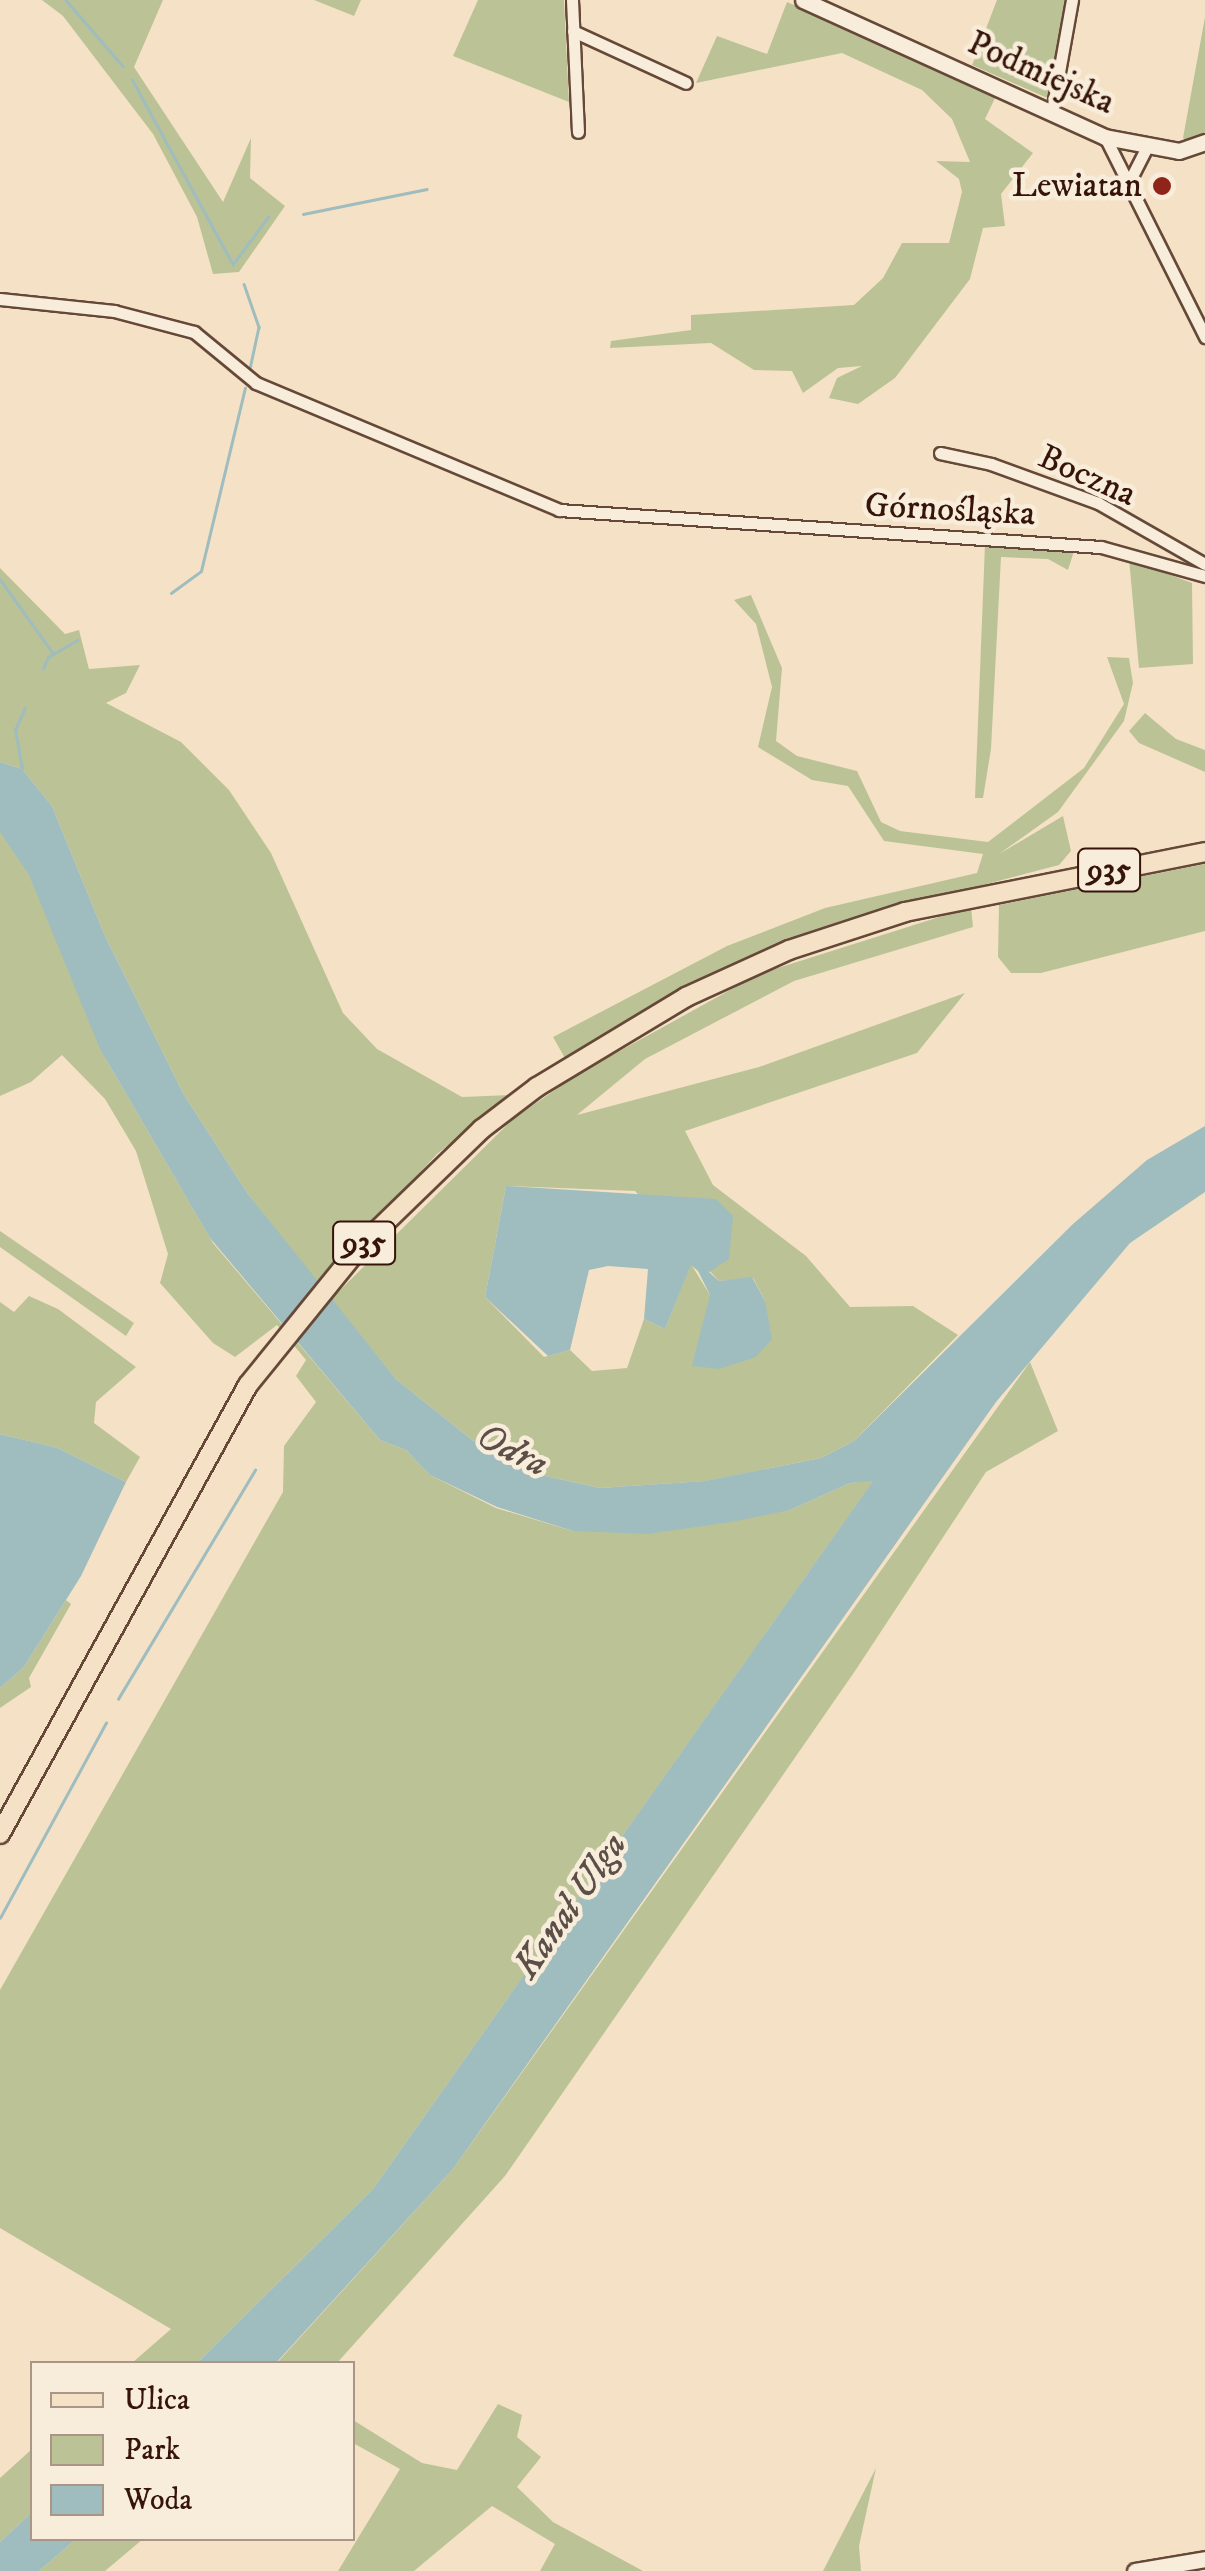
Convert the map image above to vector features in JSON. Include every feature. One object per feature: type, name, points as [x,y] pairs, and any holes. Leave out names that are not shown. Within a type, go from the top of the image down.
[{"type":"main road","name":"935","points":[[0,1834],[203,1460],[282,1336],[359,1248],[482,1129],[568,1068],[735,972],[846,930],[976,896],[1205,852]]},
{"type":"street","points":[[572,0],[578,132]]},
{"type":"street","name":"Podmiejska","points":[[802,0],[830,6],[1105,137],[1146,148],[1179,151],[1205,142]]},
{"type":"street","points":[[1052,111],[1072,0]]},
{"type":"street","points":[[574,31],[686,83]]},
{"type":"street","points":[[1105,137],[1205,337]]},
{"type":"street","points":[[1129,182],[1146,148]]},
{"type":"street","name":"Górnośląska","points":[[0,299],[114,311],[194,332],[256,383],[558,510],[1101,548],[1205,576]]},
{"type":"street","name":"Boczna","points":[[940,453],[990,464],[1098,503],[1205,564]]},
{"type":"street","points":[[1135,2571],[1205,2559]]},
{"type":"green space","points":[[42,0],[163,0],[134,67],[223,202],[251,138],[250,178],[285,206],[239,272],[213,274],[197,217],[153,134],[63,16]]},
{"type":"green space","points":[[314,0],[361,0],[354,16]]},
{"type":"green space","points":[[478,0],[564,0],[569,102],[453,56]]},
{"type":"green space","points":[[997,0],[1069,0],[1057,68],[1046,69],[1056,74],[1052,100],[972,65]]},
{"type":"green space","points":[[787,2],[997,94],[985,119],[1033,153],[1001,194],[1005,226],[983,228],[970,279],[895,378],[858,404],[829,398],[837,378],[862,366],[838,368],[803,393],[792,371],[754,370],[711,343],[610,348],[611,341],[691,330],[691,315],[854,305],[883,278],[902,243],[949,243],[962,192],[959,179],[936,161],[970,162],[952,119],[922,90],[842,53],[696,83],[717,36],[767,54]]},
{"type":"green space","points":[[1205,17],[1205,132],[1188,142],[1183,138]]},
{"type":"green space","points":[[985,544],[1075,548],[1068,570],[1048,559],[1001,557],[991,749],[983,798],[975,798]]},
{"type":"green space","points":[[1129,559],[1192,583],[1193,664],[1139,668]]},
{"type":"green space","points":[[0,568],[65,634],[79,630],[89,669],[140,665],[126,693],[106,703],[181,742],[229,790],[271,853],[343,1013],[377,1049],[462,1097],[512,1095],[437,1154],[318,1284],[248,1194],[184,1095],[105,936],[52,806],[22,769],[0,762]]},
{"type":"green space","points":[[751,595],[782,668],[776,741],[797,756],[857,771],[881,822],[900,831],[988,842],[1084,768],[1124,704],[1107,657],[1129,658],[1133,683],[1124,721],[1058,812],[999,854],[1063,816],[1071,851],[1059,865],[839,923],[726,967],[566,1060],[553,1037],[727,946],[825,908],[977,873],[983,854],[884,841],[848,786],[812,780],[758,747],[772,687],[756,624],[734,600]]},
{"type":"green space","points":[[1145,713],[1176,739],[1205,750],[1205,772],[1139,743],[1129,731]]},
{"type":"green space","points":[[0,831],[31,877],[107,1061],[213,1243],[380,1440],[406,1450],[430,1475],[496,1508],[573,1531],[790,1510],[850,1483],[874,1480],[373,2189],[199,2361],[134,2361],[171,2329],[0,2228],[0,1990],[283,1492],[284,1446],[316,1402],[296,1376],[306,1360],[277,1325],[235,1357],[213,1343],[160,1283],[168,1254],[136,1151],[105,1099],[62,1055],[31,1082],[0,1096]]},
{"type":"green space","points":[[1205,864],[1205,931],[1041,973],[1011,973],[998,957],[999,905]]},
{"type":"green space","points":[[971,907],[973,927],[794,981],[645,1059],[577,1115],[759,1067],[965,993],[917,1053],[685,1131],[713,1185],[806,1256],[850,1307],[913,1306],[958,1335],[854,1441],[821,1458],[706,1481],[600,1488],[541,1475],[472,1440],[396,1379],[331,1299],[513,1119],[578,1074],[759,974]],"holes":[[[506,1186],[635,1191],[719,1281],[753,1278],[765,1301],[710,1295],[691,1264],[665,1329],[644,1319],[627,1368],[592,1371],[570,1350],[544,1357],[485,1297]]]},
{"type":"green space","points":[[0,1231],[134,1323],[126,1336],[0,1247]]},
{"type":"green space","points":[[29,1296],[58,1309],[136,1367],[96,1402],[94,1423],[140,1457],[126,1482],[58,1448],[0,1434],[0,1302],[14,1312]]},
{"type":"green space","points":[[1030,1362],[1058,1431],[986,1472],[855,1671],[505,2176],[339,2361],[279,2361],[453,2169]]},
{"type":"green space","points":[[66,1600],[71,1604],[29,1678],[31,1687],[0,1708],[0,1688],[24,1667]]},
{"type":"green space","points":[[498,2404],[522,2415],[517,2437],[541,2457],[517,2487],[553,2522],[643,2571],[540,2571],[555,2544],[492,2506],[414,2571],[338,2571],[400,2469],[355,2444],[355,2421],[422,2463],[457,2470]]},
{"type":"green space","points":[[30,2451],[30,2514],[0,2542],[0,2478]]},
{"type":"green space","points":[[876,2468],[859,2546],[861,2571],[823,2571]]},
{"type":"green space","points":[[74,2541],[141,2541],[105,2571],[39,2571]]},
{"type":"water","points":[[0,762],[22,769],[52,806],[105,936],[184,1095],[248,1194],[396,1379],[472,1440],[541,1475],[600,1488],[705,1481],[821,1458],[854,1441],[1073,1224],[1147,1160],[1205,1126],[1205,1192],[1130,1243],[996,1402],[453,2169],[278,2361],[199,2361],[373,2189],[873,1481],[850,1483],[790,1510],[731,1522],[648,1534],[573,1531],[497,1507],[430,1475],[406,1450],[380,1440],[210,1238],[100,1049],[29,875],[0,832]]},
{"type":"water","points":[[506,1186],[716,1199],[733,1216],[729,1259],[709,1272],[719,1281],[752,1277],[765,1301],[772,1339],[756,1357],[719,1369],[692,1366],[710,1295],[698,1271],[691,1265],[665,1329],[644,1319],[648,1269],[608,1266],[589,1270],[570,1350],[548,1356],[485,1297]]},
{"type":"water","points":[[0,1434],[58,1448],[126,1482],[81,1576],[24,1667],[0,1688]]},
{"type":"water","points":[[30,2514],[30,2541],[74,2541],[39,2571],[0,2571],[0,2542]]},
{"type":"waterway","points":[[66,0],[123,66]]},
{"type":"waterway","points":[[132,79],[233,264],[268,217]]},
{"type":"waterway","points":[[303,214],[427,189]]},
{"type":"waterway","points":[[244,284],[259,327],[250,369]]},
{"type":"waterway","points":[[171,593],[201,571],[245,388]]},
{"type":"waterway","points":[[0,579],[53,653]]},
{"type":"waterway","points":[[43,669],[48,657],[78,640]]},
{"type":"waterway","points":[[22,769],[15,730],[25,708]]},
{"type":"waterway","points":[[118,1699],[255,1470]]},
{"type":"waterway","points":[[0,1918],[106,1723]]},
{"type":"place","name":"Lewiatan","points":[[1162,186]]},
{"type":"water label","name":"Odra","points":[[512,1451]]},
{"type":"water label","name":"Kanał Ulga","points":[[571,1906]]}]
